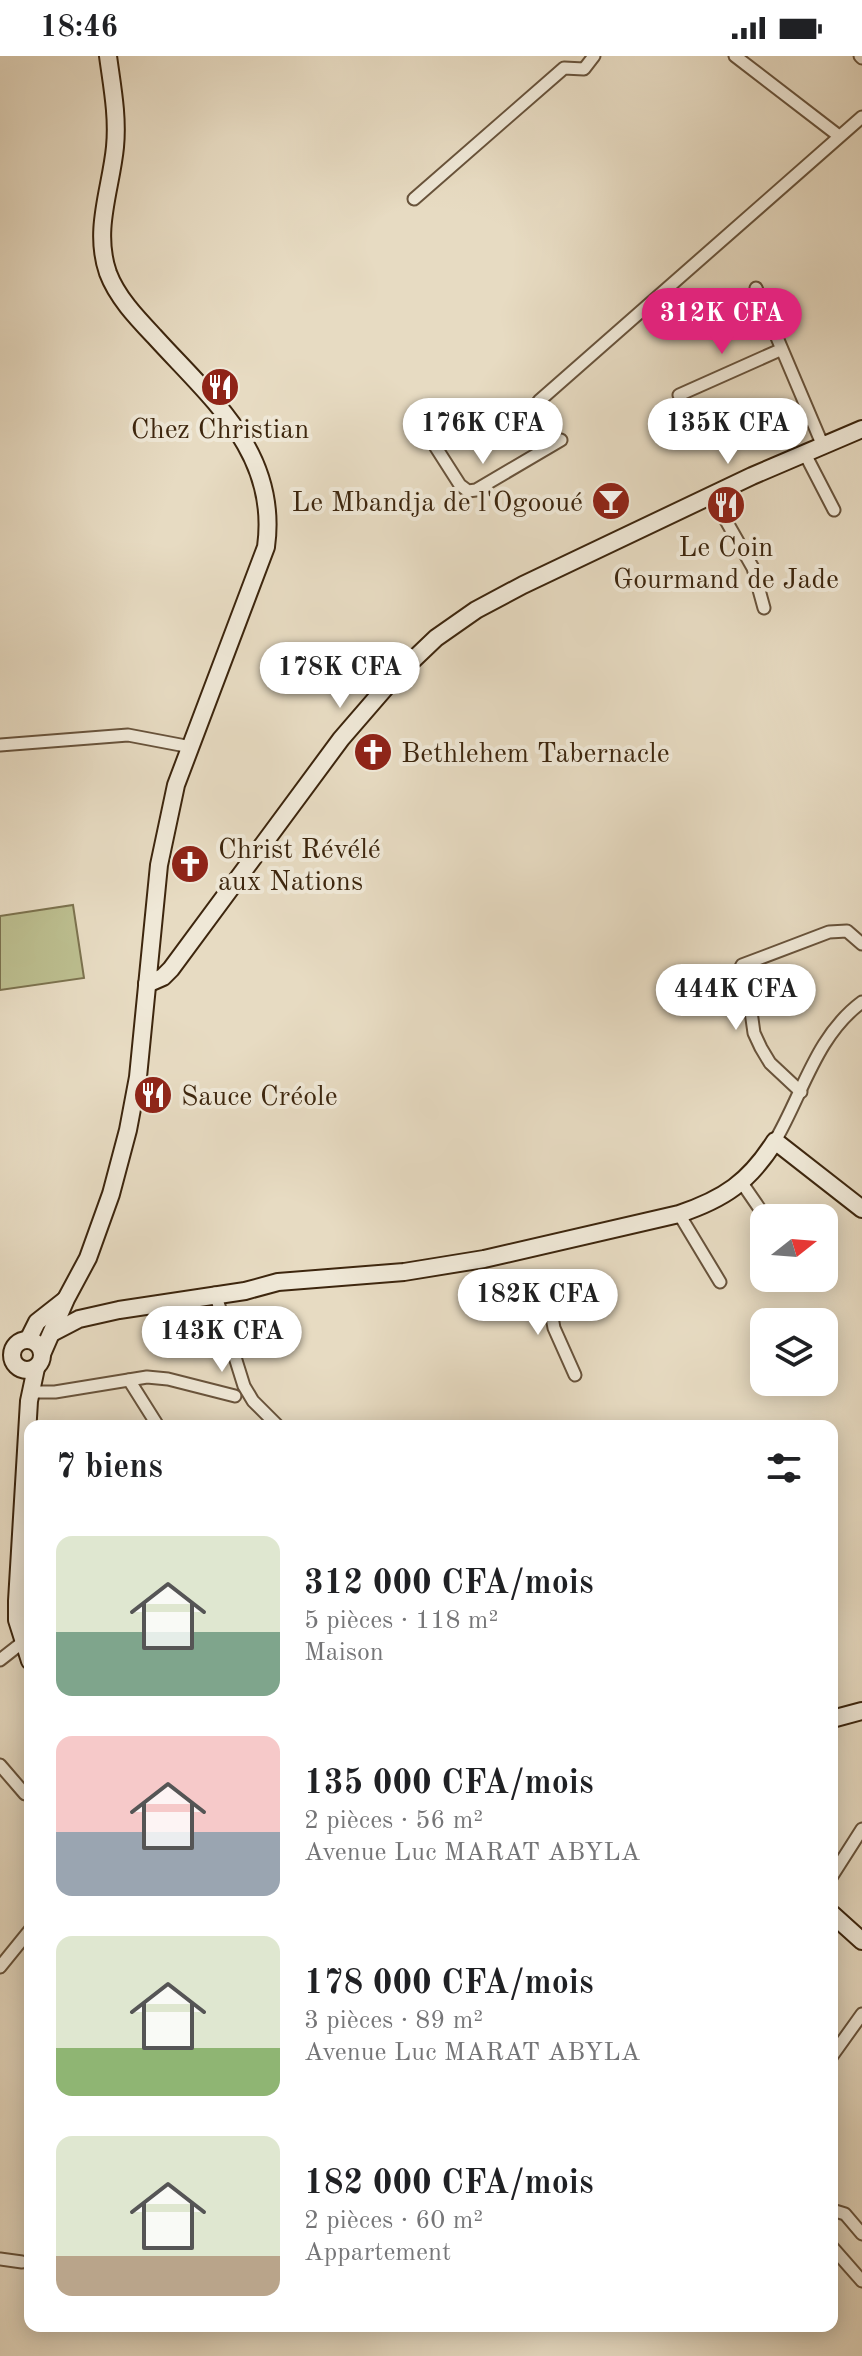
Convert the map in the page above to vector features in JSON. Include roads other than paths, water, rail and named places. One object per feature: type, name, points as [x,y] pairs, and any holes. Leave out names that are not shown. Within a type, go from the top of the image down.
[{"type":"street","points":[[54,1332],[66,1299],[88,1258],[118,1173],[138,1077],[164,838],[176,785],[266,547],[269,522],[268,501],[260,471],[236,428],[139,321],[109,274],[102,251],[101,230],[115,147],[116,119],[108,56]]},
{"type":"street","points":[[414,199],[564,68],[584,69],[594,56]]},
{"type":"street","points":[[735,56],[839,136]]},
{"type":"street","points":[[539,401],[862,117]]},
{"type":"street","points":[[756,288],[823,446]]},
{"type":"street","points":[[679,395],[780,350]]},
{"type":"street","points":[[421,424],[460,485],[468,491],[476,490],[561,440]]},
{"type":"street","points":[[147,984],[163,977],[171,969],[289,806],[377,696],[436,638],[476,610],[523,585],[862,429]]},
{"type":"street","points":[[805,454],[834,510]]},
{"type":"street","points":[[712,496],[753,568],[764,608]]},
{"type":"street","points":[[0,745],[128,735],[191,747]]},
{"type":"street","points":[[801,1092],[770,1063],[761,1048],[754,1033],[748,990],[740,969],[742,965],[829,932],[847,931],[862,944]]},
{"type":"street","points":[[18,1361],[54,1332],[79,1319],[215,1293],[245,1291],[278,1282],[404,1272],[484,1259],[679,1214],[723,1197],[742,1183],[775,1141],[830,1033],[845,1015],[862,1002]]},
{"type":"street","points":[[775,1141],[862,1209]]},
{"type":"street","points":[[742,1183],[756,1204]]},
{"type":"street","points":[[679,1214],[720,1282]]},
{"type":"street","points":[[546,1284],[554,1328],[575,1375]]},
{"type":"street","points":[[215,1293],[244,1386],[253,1401],[272,1420]]},
{"type":"street","points":[[18,1361],[39,1346],[28,1340],[37,1322],[66,1299]]},
{"type":"street","points":[[18,1361],[30,1397],[29,1420]]},
{"type":"street","points":[[30,1397],[147,1377],[168,1379],[235,1396]]},
{"type":"street","points":[[129,1380],[154,1420]]},
{"type":"street","points":[[0,1660],[23,1642],[24,1620]]},
{"type":"street","points":[[838,1717],[862,1711]]},
{"type":"street","points":[[0,1765],[24,1793]]},
{"type":"street","points":[[838,1867],[862,1829]]},
{"type":"street","points":[[838,1919],[862,1941]]},
{"type":"street","points":[[0,1967],[24,1937]]},
{"type":"street","points":[[838,2048],[862,2014]]},
{"type":"street","points":[[838,2212],[845,2214],[862,2234]]},
{"type":"street","points":[[838,2254],[862,2281]]},
{"type":"street","points":[[0,2259],[22,2262]]},
{"type":"place","name":"Chez Christian","points":[[220,387]]},
{"type":"place","name":"Le Mbandja de l'Ogooué","points":[[611,501]]},
{"type":"place","name":"Le Coin Gourmand de Jade","points":[[726,505]]},
{"type":"place","name":"Bethlehem Tabernacle","points":[[373,752]]},
{"type":"place","name":"Christ Révélé aux Nations","points":[[190,864]]},
{"type":"place","name":"Sauce Créole","points":[[153,1095]]}]
